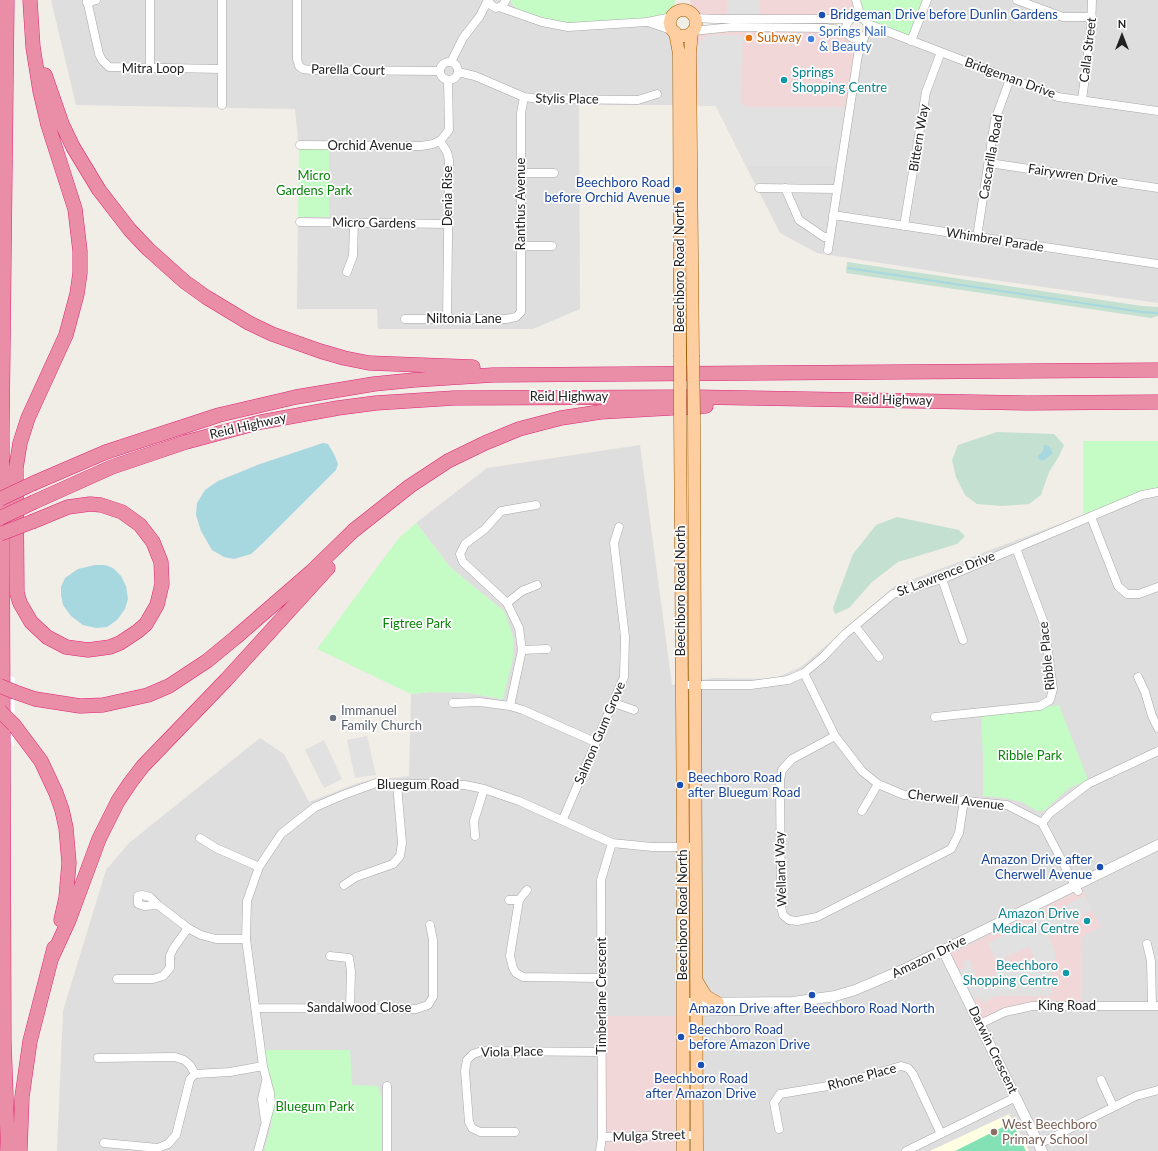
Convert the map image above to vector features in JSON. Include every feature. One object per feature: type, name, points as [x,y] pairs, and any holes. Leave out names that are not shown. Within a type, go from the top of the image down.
[{"type":"highway","points":[[7,0],[2,457],[4,1042],[8,1151]]},
{"type":"highway","points":[[30,1],[39,52],[53,100],[73,147],[99,190],[130,230],[148,249],[186,282],[227,311],[255,326],[296,343],[320,351],[369,363],[625,375]]},
{"type":"highway","points":[[0,534],[34,521],[68,507],[90,504],[101,505],[122,512],[140,524],[153,542],[158,552],[161,562],[162,584],[154,610],[138,632],[125,641],[110,647],[88,650],[66,647],[47,637],[31,622],[20,603],[17,593],[16,468],[20,443],[28,418],[66,335],[77,294],[80,266],[79,230],[75,209],[48,125],[40,91],[33,47],[30,1]]},
{"type":"highway","name":"Reid Highway","points":[[34,481],[143,438],[211,417],[257,405],[374,384],[453,377],[1158,370]]},
{"type":"highway","name":"Reid Highway","points":[[0,518],[112,467],[186,442],[261,422],[330,409],[376,403],[454,398],[671,397],[1028,403],[1158,402]]},
{"type":"highway","points":[[0,686],[15,692],[57,704],[103,705],[148,695],[169,686],[189,674],[235,638],[311,572],[353,531],[410,486],[448,461],[485,443],[519,429],[561,418],[600,412],[756,403],[889,400],[957,402]]},
{"type":"highway","points":[[0,492],[34,481]]},
{"type":"highway","points":[[0,499],[34,481]]},
{"type":"highway","points":[[52,957],[69,920],[99,839],[130,783],[143,766],[226,680],[382,508]]},
{"type":"highway","points":[[0,711],[32,746],[49,777],[56,793],[66,828],[68,845],[68,881],[62,916],[30,1041],[22,1097],[20,1151]]},
{"type":"main road","points":[[676,0],[671,24],[674,31],[685,35],[692,32],[696,25],[690,0]]},
{"type":"main road","points":[[674,15],[686,10],[694,16]]},
{"type":"main road","name":"Beechboro Road North","points":[[674,31],[679,54],[680,415],[688,685],[689,847],[683,1007],[683,1151]]},
{"type":"main road","name":"Beechboro Road North","points":[[688,685],[694,415],[690,53],[692,32]]},
{"type":"main road","name":"Beechboro Road North","points":[[689,847],[696,978],[697,1151]]},
{"type":"main road","points":[[696,978],[706,996],[718,1003]]},
{"type":"street","points":[[87,1],[96,0]]},
{"type":"street","points":[[150,0],[150,69]]},
{"type":"street","points":[[222,0],[222,105]]},
{"type":"street","name":"Parella Court","points":[[297,0],[297,59],[299,66],[303,69],[440,71]]},
{"type":"street","points":[[451,62],[456,66],[458,72],[455,77],[448,80],[442,77],[440,71],[444,64],[451,62],[463,38],[480,16],[488,0]]},
{"type":"street","points":[[488,0],[491,5],[498,8],[521,14],[542,22],[568,27],[648,22],[674,15]]},
{"type":"street","points":[[480,16],[498,8],[504,4],[506,0]]},
{"type":"street","points":[[509,0],[521,14]]},
{"type":"street","points":[[856,0],[855,18],[847,25],[858,55]]},
{"type":"street","points":[[911,41],[927,0]]},
{"type":"street","points":[[1017,0],[1063,17],[1092,17]]},
{"type":"street","name":"Calla Street","points":[[1082,100],[1092,17],[1092,0]]},
{"type":"street","name":"Mitra Loop","points":[[87,1],[99,54],[105,65],[115,69],[222,69]]},
{"type":"street","points":[[694,16],[719,19],[855,18],[868,24],[858,55],[828,250]]},
{"type":"street","points":[[719,19],[732,27]]},
{"type":"street","points":[[648,22],[674,31]]},
{"type":"street","name":"Bridgeman Drive","points":[[868,24],[889,34],[941,52],[1058,97],[1158,111]]},
{"type":"street","points":[[692,32],[732,27],[826,28],[850,34],[859,38],[866,34]]},
{"type":"street","name":"Bridgeman Drive","points":[[866,34],[889,34]]},
{"type":"street","name":"Bittern Way","points":[[904,226],[926,92],[941,52]]},
{"type":"street","name":"Stylis Place","points":[[458,72],[475,76],[524,97],[556,100],[638,100],[657,94]]},
{"type":"street","name":"Cascarilla Road","points":[[977,237],[995,120],[1010,79]]},
{"type":"street","points":[[440,141],[447,133],[449,126],[448,80]]},
{"type":"street","name":"Ranthus Avenue","points":[[521,312],[521,113],[524,97]]},
{"type":"street","name":"Orchid Avenue","points":[[300,146],[421,146],[440,141]]},
{"type":"street","name":"Denia Rise","points":[[440,141],[447,152],[449,160],[447,319]]},
{"type":"street","name":"Fairywren Drive","points":[[989,163],[1158,188]]},
{"type":"street","points":[[521,173],[554,173]]},
{"type":"street","points":[[759,188],[837,189]]},
{"type":"street","points":[[785,188],[799,220],[824,238],[830,238]]},
{"type":"street","name":"Whimbrel Parade","points":[[833,216],[1158,264]]},
{"type":"street","name":"Micro Gardens","points":[[300,222],[448,224]]},
{"type":"street","points":[[347,272],[353,256],[354,223]]},
{"type":"street","points":[[522,246],[552,246]]},
{"type":"street","name":"Niltonia Lane","points":[[405,319],[506,319],[516,317],[521,312]]},
{"type":"street","name":"St Lawrence Drive","points":[[688,685],[771,684],[788,680],[804,673],[855,626],[893,594],[942,579],[1142,495],[1158,492]]},
{"type":"street","points":[[510,706],[522,650],[519,628],[507,603],[464,562],[460,554],[465,544],[490,524],[501,511],[536,505]]},
{"type":"street","points":[[1091,517],[1118,586],[1127,594],[1139,594],[1158,587]]},
{"type":"street","name":"Salmon Gum Grove","points":[[563,819],[624,677],[626,659],[625,638],[614,543],[619,527]]},
{"type":"street","name":"Ribble Place","points":[[935,717],[1040,706],[1050,700],[1053,689],[1044,623],[1016,548]]},
{"type":"street","points":[[942,579],[963,640]]},
{"type":"street","points":[[507,603],[522,591],[537,585]]},
{"type":"street","points":[[855,626],[879,657]]},
{"type":"street","points":[[522,650],[547,649]]},
{"type":"street","name":"Cherwell Avenue","points":[[804,673],[835,736],[862,771],[878,784],[904,795],[1007,805],[1042,823]]},
{"type":"street","points":[[1138,677],[1145,692],[1152,716],[1158,728]]},
{"type":"street","points":[[453,703],[480,702],[510,706],[523,710],[595,742]]},
{"type":"street","points":[[614,702],[634,710]]},
{"type":"street","name":"Welland Way","points":[[835,736],[792,759],[782,770],[780,780],[781,907],[783,915],[789,920],[797,921],[817,917],[950,849],[959,833],[964,800]]},
{"type":"street","points":[[1077,888],[1042,823],[1050,813],[1088,784],[1158,751]]},
{"type":"street","name":"Bluegum Road","points":[[258,1151],[270,1104],[270,1093],[263,1066],[246,939],[247,901],[259,867],[281,834],[315,807],[343,794],[376,783],[465,785],[484,789],[519,801],[563,819],[612,843],[652,847],[689,847]]},
{"type":"street","points":[[344,885],[356,877],[393,864],[400,856],[402,843],[397,784]]},
{"type":"street","points":[[862,811],[878,784]]},
{"type":"street","points":[[475,836],[474,821],[484,789]]},
{"type":"street","points":[[200,838],[216,848],[259,867]]},
{"type":"street","name":"Timberlane Crescent","points":[[600,1151],[602,1137],[601,880],[612,843]]},
{"type":"street","name":"Amazon Drive","points":[[1077,888],[1158,845]]},
{"type":"street","name":"Amazon Drive","points":[[683,1007],[796,1007],[833,1002],[881,986],[1077,888],[1158,851]]},
{"type":"street","points":[[527,890],[519,900],[510,956],[512,968],[516,973],[523,977],[602,978]]},
{"type":"street","points":[[509,900],[519,900]]},
{"type":"street","points":[[158,905],[188,928],[201,935],[216,939],[246,939]]},
{"type":"street","name":"Sandalwood Close","points":[[256,1008],[416,1009],[428,1005],[433,996],[433,940],[430,925]]},
{"type":"street","points":[[117,979],[153,979],[163,976],[170,968],[170,956],[173,949],[188,928]]},
{"type":"street","points":[[1147,944],[1151,961],[1155,1006]]},
{"type":"street","name":"Amazon Drive","points":[[696,1007],[718,1003],[793,1002],[835,996],[875,982],[945,953]]},
{"type":"street","name":"Darwin Crescent","points":[[945,953],[1040,1147]]},
{"type":"street","points":[[330,956],[349,958],[351,971],[350,1008]]},
{"type":"street","name":"King Road","points":[[980,1024],[1005,1012],[1032,1006],[1155,1006]]},
{"type":"street","name":"Viola Place","points":[[515,1132],[480,1132],[472,1128],[469,1122],[465,1071],[467,1060],[473,1054],[482,1051],[602,1052]]},
{"type":"street","points":[[98,1058],[174,1057],[184,1060],[190,1065],[195,1074]]},
{"type":"street","points":[[104,1143],[158,1148],[168,1144],[176,1135],[190,1079],[195,1074],[230,1072],[263,1066]]},
{"type":"street","name":"Rhone Place","points":[[779,1129],[774,1103],[780,1094],[840,1084],[901,1066],[908,1068],[913,1074],[941,1134]]},
{"type":"street","points":[[1101,1080],[1113,1106]]},
{"type":"street","points":[[387,1086],[387,1151]]},
{"type":"street","points":[[1040,1147],[1113,1106],[1142,1093],[1158,1090]]},
{"type":"street","points":[[906,1151],[1016,1097]]},
{"type":"street","name":"Mulga Street","points":[[602,1137],[697,1135]]},
{"type":"shaded area","points":[[51,0],[509,0],[521,14],[647,22],[674,31],[679,105],[579,105],[580,309],[533,329],[378,329],[377,309],[297,309],[298,217],[329,217],[329,149],[299,149],[295,109],[76,105]]},
{"type":"shaded area","points":[[690,0],[856,0],[853,18],[695,18],[692,14]]},
{"type":"shaded area","points":[[727,0],[760,0],[760,15],[727,15]]},
{"type":"shaded area","points":[[927,0],[1158,0],[1158,303],[958,275],[817,253],[780,233],[746,166],[841,166],[858,55],[867,33],[889,34]]},
{"type":"shaded area","name":"Springs Shopping Centre","points":[[706,30],[847,31],[852,37],[858,55],[841,166],[746,166],[716,106],[690,105],[692,32]]},
{"type":"shaded area","points":[[709,35],[738,35],[743,38],[741,103],[747,107],[850,107],[841,166],[746,166],[716,106],[699,106],[698,46],[701,40]]},
{"type":"shaded area","points":[[1083,441],[1158,441],[1158,1151],[57,1151],[63,1011],[106,870],[129,843],[260,738],[284,754],[309,802],[361,782],[409,776],[411,694],[432,692],[469,693],[503,699],[505,612],[450,567],[416,523],[487,468],[640,445],[672,685],[713,678],[774,679],[801,667],[895,586],[1083,515]]},
{"type":"shaded area","points":[[367,736],[376,775],[355,778],[347,740]]},
{"type":"shaded area","points":[[324,740],[342,779],[324,788],[305,750]]},
{"type":"shaded area","points":[[1082,889],[1101,927],[1081,937],[1082,1006],[1032,1006],[980,1024],[946,956]]},
{"type":"shaded area","points":[[1085,896],[1092,910],[1080,916],[1081,920],[1048,936],[1055,951],[1055,959],[1052,960],[1052,996],[996,996],[983,1003],[980,997],[969,1002],[954,973],[965,968],[963,962],[969,959],[976,974],[972,976],[975,982],[979,980],[980,982],[996,974],[996,960],[988,943]],"holes":[[[1029,947],[1034,956],[1034,965],[1006,966],[1005,957]]]},
{"type":"shaded area","points":[[606,1016],[677,1016],[676,1151],[604,1151],[606,1132]]},
{"type":"shaded area","name":"West Beechboro Primary School","points":[[1009,1114],[1029,1151],[930,1151]]},
{"type":"green space","points":[[509,0],[675,0],[672,17],[568,27],[521,14]]},
{"type":"green space","points":[[856,0],[927,0],[911,41],[866,21]]},
{"type":"green space","name":"Micro Gardens Park","points":[[299,149],[329,149],[329,217],[298,217]]},
{"type":"green space","points":[[847,262],[1142,306],[1158,307],[1158,316],[1151,318],[846,273]]},
{"type":"green space","points":[[997,432],[1054,434],[1064,445],[1049,472],[1041,495],[1029,504],[1002,506],[977,504],[965,495],[956,477],[952,460],[958,445]]},
{"type":"green space","points":[[1083,441],[1158,441],[1158,488],[1145,490],[1083,515]]},
{"type":"green space","points":[[897,517],[959,530],[965,536],[957,544],[898,562],[872,582],[849,608],[835,614],[833,608],[853,554],[876,525]]},
{"type":"green space","name":"Figtree Park","points":[[416,523],[450,567],[505,612],[514,640],[513,658],[503,699],[469,693],[432,692],[411,694],[317,649],[398,539]]},
{"type":"green space","name":"Ribble Park","points":[[1059,705],[1088,780],[1069,788],[1044,811],[1037,811],[1022,802],[1004,798],[983,796],[981,717]]},
{"type":"green space","name":"Bluegum Park","points":[[264,1050],[350,1050],[352,1085],[378,1086],[382,1098],[382,1151],[264,1151],[271,1126],[273,1096]]},
{"type":"green space","points":[[1005,1126],[1014,1126],[1026,1151],[955,1151]]},
{"type":"water","points":[[323,443],[328,444],[334,454],[338,464],[336,470],[262,544],[251,554],[234,559],[224,557],[212,550],[201,531],[196,515],[197,503],[205,490],[218,481],[260,464]]},
{"type":"water","points":[[1044,445],[1049,446],[1053,453],[1043,461],[1038,459],[1038,456],[1043,451]]},
{"type":"water","points":[[95,565],[105,565],[113,568],[121,576],[126,586],[128,599],[125,609],[117,620],[107,627],[96,628],[83,625],[71,616],[63,605],[61,595],[61,587],[65,578],[78,569]]},
{"type":"pier","points":[[0,672],[15,678],[14,746],[8,738]]},
{"type":"waterway","points":[[848,268],[1142,312],[1158,313]]},
{"type":"place","name":"Bridgeman Drive before Dunlin Gardens","points":[[822,15]]},
{"type":"place","name":"Subway","points":[[749,38]]},
{"type":"place","name":"Springs Nail & Beauty","points":[[811,39]]},
{"type":"place","name":"Springs Shopping Centre","points":[[784,80]]},
{"type":"place","name":"Beechboro Road before Orchid Avenue","points":[[678,190]]},
{"type":"place","name":"Immanuel Family Church","points":[[333,718]]},
{"type":"place","name":"Beechboro Road after Bluegum Road","points":[[680,785]]},
{"type":"place","name":"Amazon Drive after Cherwell Avenue","points":[[1100,867]]},
{"type":"place","name":"Amazon Drive Medical Centre","points":[[1087,921]]},
{"type":"place","name":"Beechboro Shopping Centre","points":[[1066,973]]},
{"type":"place","name":"Amazon Drive after Beechboro Road North","points":[[812,995]]},
{"type":"place","name":"Beechboro Road before Amazon Drive","points":[[681,1037]]},
{"type":"place","name":"Beechboro Road after Amazon Drive","points":[[701,1065]]},
{"type":"place","name":"West Beechboro Primary School","points":[[994,1132]]}]
